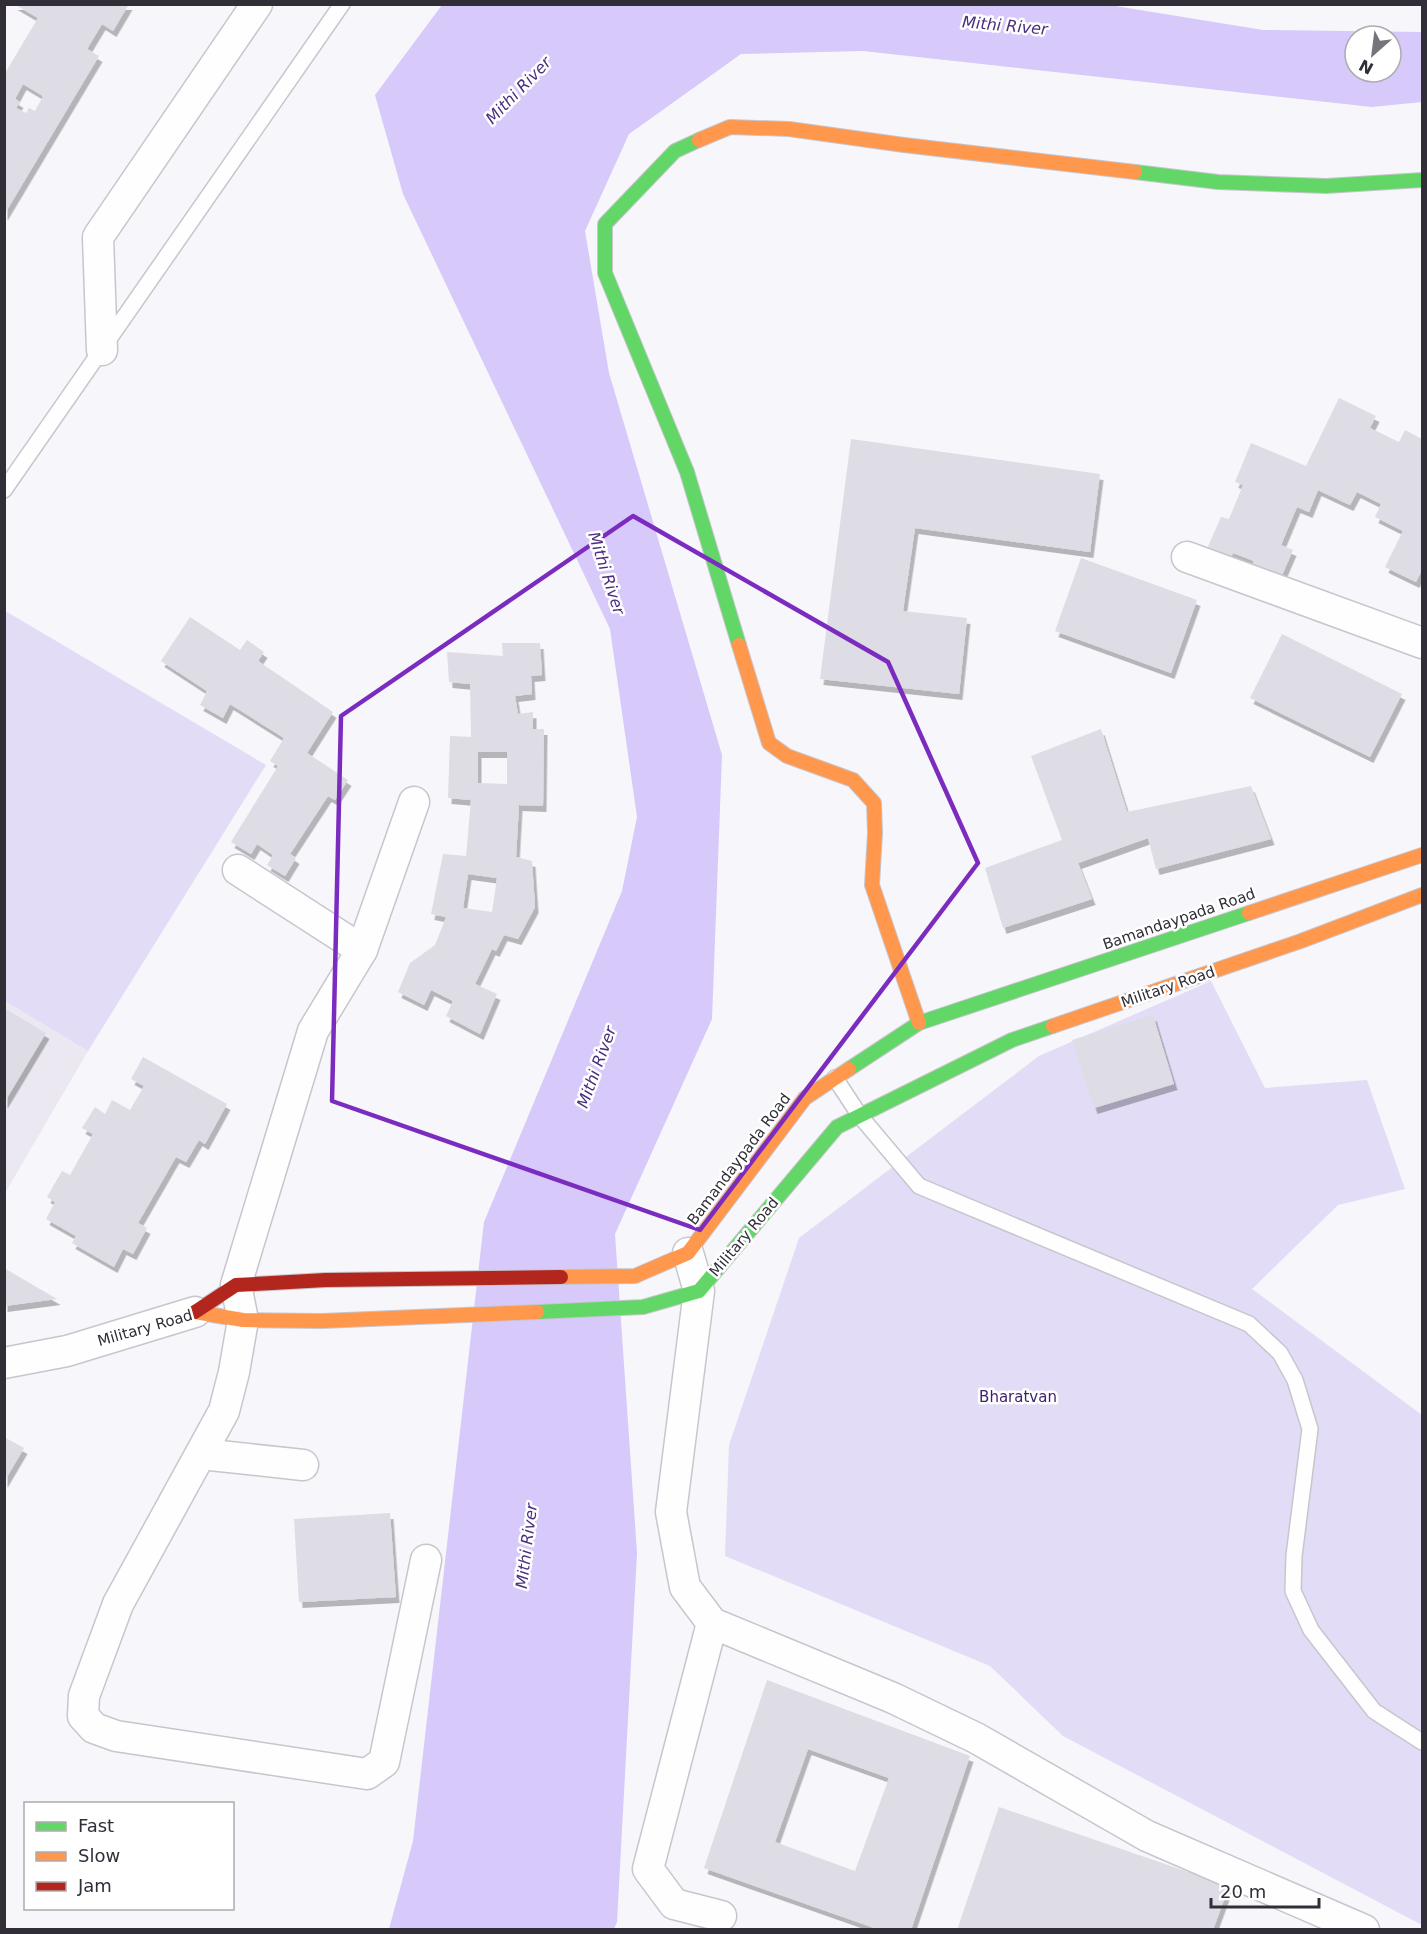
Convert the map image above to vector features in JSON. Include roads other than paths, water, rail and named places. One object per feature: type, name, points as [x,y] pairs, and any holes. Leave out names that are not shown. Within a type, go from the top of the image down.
[{"type":"street","points":[[102,350],[98,237],[257,4]]},
{"type":"street","points":[[919,1023],[872,885],[874,802],[853,780],[787,756],[769,743],[687,472],[605,273],[605,224],[675,151],[730,127],[789,129],[1218,182],[1326,186],[1422,180]]},
{"type":"street","points":[[1187,557],[1422,643]]},
{"type":"street","points":[[414,802],[362,950],[313,1031],[236,1285],[243,1320],[234,1372],[224,1411],[118,1604],[84,1696],[83,1716],[94,1728],[116,1736],[367,1774],[384,1762],[426,1560]]},
{"type":"street","name":"Bamandaypada Road","points":[[236,1285],[326,1280],[635,1276],[688,1253],[805,1098],[919,1023],[1349,885],[1422,855]]},
{"type":"street","points":[[238,870],[362,950]]},
{"type":"street","name":"Military Road","points":[[4,1363],[67,1351],[195,1312],[243,1320],[322,1321],[643,1307],[699,1291],[837,1127],[1012,1040],[1290,945],[1361,912],[1422,895]]},
{"type":"street","points":[[688,1253],[699,1291],[671,1512],[685,1587],[712,1623],[893,1698],[976,1738],[1147,1836],[1364,1929]]},
{"type":"street","points":[[195,1312],[236,1285]]},
{"type":"street","points":[[201,1454],[303,1465]]},
{"type":"street","points":[[712,1623],[648,1869],[674,1904],[721,1916]]},
{"type":"lane","points":[[4,490],[342,4]]},
{"type":"lane","points":[[835,1078],[860,1116],[919,1186],[1249,1324],[1280,1353],[1295,1380],[1310,1429],[1294,1556],[1293,1591],[1311,1630],[1374,1711],[1422,1742]]},
{"type":"water","name":"Mithi River","points":[[1103,4],[1263,30],[1343,31],[1343,84],[1403,84],[1403,32],[1422,32],[1422,102],[1372,107],[863,51],[741,54],[629,134],[585,231],[609,373],[722,755],[712,1019],[615,1234],[637,1553],[617,1922],[614,1929],[389,1929],[413,1841],[484,1222],[622,891],[637,817],[610,629],[403,194],[375,95],[442,5]]},
{"type":"park label","name":"Bharatvan","points":[[1018,1397]]}]
